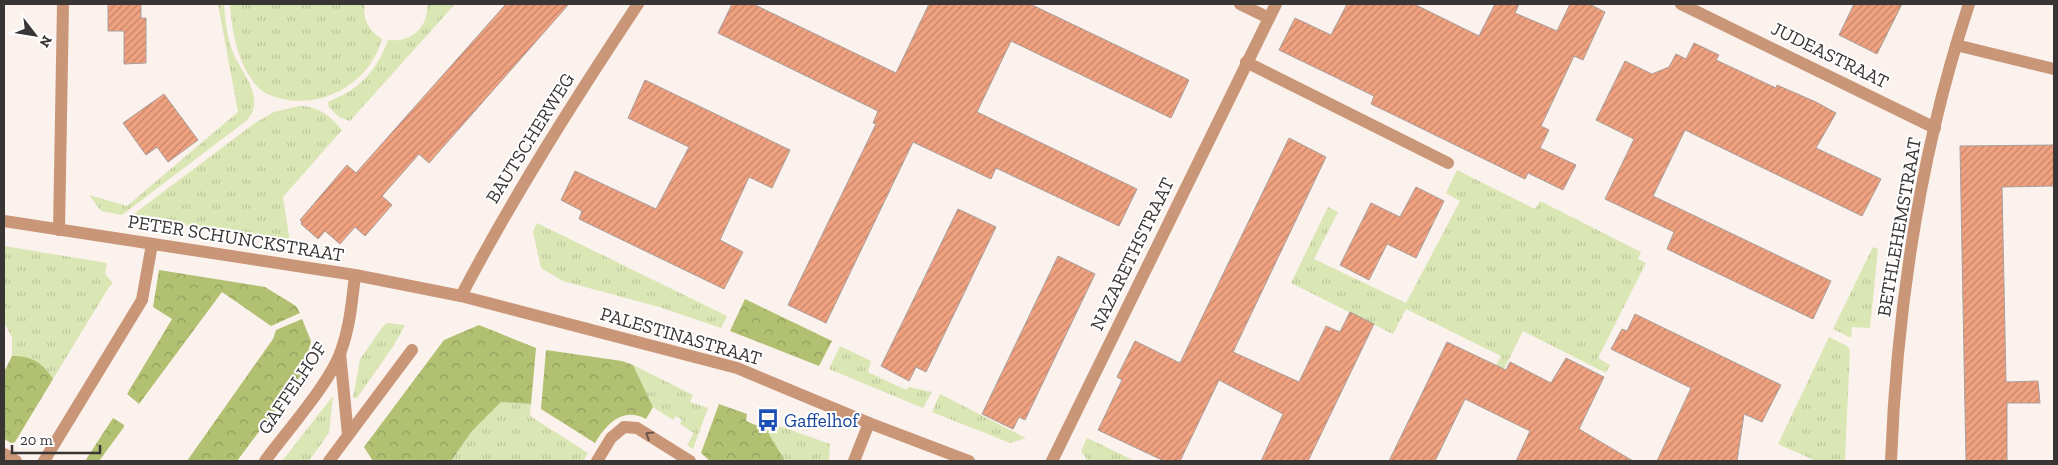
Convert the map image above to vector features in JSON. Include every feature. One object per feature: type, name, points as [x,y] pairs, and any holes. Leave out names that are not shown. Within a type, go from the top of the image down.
[{"type":"street","points":[[59,230],[63,4]]},
{"type":"street","name":"BAUTSCHERWEG","points":[[461,296],[516,197],[563,119],[638,4]]},
{"type":"street","points":[[1240,4],[1269,18]]},
{"type":"street","name":"NAZARETHSTRAAT","points":[[1052,461],[1276,4]]},
{"type":"street","name":"JUDEASTRAAT","points":[[1681,4],[1935,128]]},
{"type":"street","name":"BETHLEHEMSTRAAT","points":[[1891,461],[1893,411],[1905,279],[1920,194],[1935,128],[1956,45],[1970,4]]},
{"type":"street","points":[[1956,45],[2054,69]]},
{"type":"street","points":[[1246,62],[1448,164]]},
{"type":"street","name":"PETER SCHUNCKSTRAAT","points":[[4,221],[355,275],[461,296]]},
{"type":"street","points":[[44,461],[142,300],[152,244]]},
{"type":"street","name":"GAFFELHOF","points":[[265,461],[320,386],[340,353],[350,322],[355,275]]},
{"type":"street","name":"PALESTINASTRAAT","points":[[461,296],[737,368],[869,423],[969,461]]},
{"type":"street","points":[[329,461],[412,350]]},
{"type":"street","points":[[340,353],[348,435]]},
{"type":"street","points":[[854,461],[869,423]]},
{"type":"street","points":[[596,461],[612,438],[624,428],[637,428],[690,461]]},
{"type":"street","points":[[4,454],[16,461]]},
{"type":"green space","points":[[218,4],[224,4],[226,27],[232,50],[253,94],[252,112],[246,121],[122,215],[101,211],[89,195],[127,206],[238,112]]},
{"type":"green space","points":[[230,4],[365,4],[366,20],[373,32],[382,39],[377,53],[369,66],[347,87],[319,99],[304,101],[288,100],[270,95],[260,89],[246,71],[241,60],[232,26]]},
{"type":"green space","points":[[427,4],[455,4],[350,121],[339,117],[329,107],[328,102],[343,95],[365,79],[381,57],[388,40],[404,39],[417,32],[425,20]]},
{"type":"green space","points":[[306,106],[324,113],[342,130],[283,197],[290,242],[131,216],[255,123],[274,112]]},
{"type":"green space","points":[[1457,170],[1535,209],[1540,201],[1641,252],[1638,259],[1646,263],[1598,358],[1610,365],[1606,373],[1523,331],[1504,369],[1496,365],[1501,356],[1406,309],[1393,334],[1291,283],[1328,207],[1338,212],[1314,259],[1406,303],[1460,201],[1446,193]]},
{"type":"green space","points":[[537,223],[727,316],[721,328],[659,307],[563,281],[541,268],[533,231]]},
{"type":"green space","points":[[4,246],[107,263],[105,274],[113,283],[53,379],[41,365],[31,359],[12,356],[12,337],[4,323]]},
{"type":"green space","points":[[1873,247],[1878,249],[1870,328],[1852,327],[1851,338],[1833,329]]},
{"type":"green space","points":[[159,270],[265,287],[296,306],[300,313],[271,326],[222,292],[139,404],[127,394],[172,319],[153,307]]},
{"type":"green space","points":[[745,299],[832,341],[819,366],[730,331]]},
{"type":"green space","points":[[302,319],[311,341],[302,374],[237,461],[187,461],[273,339],[276,330]]},
{"type":"green space","points":[[388,323],[405,325],[394,345],[357,398],[353,398],[360,359],[384,325]]},
{"type":"green space","points":[[479,325],[536,348],[531,404],[501,402],[472,431],[451,461],[373,461],[364,447],[444,340]]},
{"type":"green space","points":[[1829,337],[1847,346],[1850,350],[1845,461],[1816,461],[1778,444]]},
{"type":"green space","points":[[840,346],[871,361],[868,372],[906,390],[909,387],[932,392],[923,408],[829,369]]},
{"type":"green space","points":[[546,350],[622,361],[633,365],[653,407],[646,419],[629,415],[622,416],[604,430],[595,443],[541,409]]},
{"type":"green space","points":[[12,356],[31,359],[41,365],[53,379],[15,442],[11,443],[4,439],[4,372]]},
{"type":"green space","points":[[633,365],[693,395],[690,402],[708,408],[693,449],[687,445],[694,433],[680,424],[682,420],[676,416],[673,420],[653,407]]},
{"type":"green space","points":[[940,394],[1026,438],[1010,443],[932,412]]},
{"type":"green space","points":[[333,396],[329,433],[309,461],[282,461]]},
{"type":"green space","points":[[501,402],[531,404],[530,416],[588,453],[583,461],[451,461],[472,431]]},
{"type":"green space","points":[[719,404],[747,414],[746,421],[758,426],[760,419],[785,461],[710,461],[701,453]]},
{"type":"green space","points":[[113,418],[124,425],[124,427],[99,461],[85,461]]},
{"type":"green space","points":[[760,419],[830,444],[829,461],[785,461]]},
{"type":"green space","points":[[1087,438],[1135,461],[1088,461],[1081,451]]},
{"type":"building","points":[[108,4],[141,4],[141,18],[146,18],[146,63],[124,64],[124,31],[108,31]]},
{"type":"building","points":[[506,4],[569,4],[429,163],[419,154],[382,196],[392,205],[365,236],[355,227],[340,244],[325,231],[318,239],[301,224],[300,220],[347,165],[356,173]]},
{"type":"building","points":[[732,4],[753,4],[896,73],[929,4],[1030,4],[1189,80],[1171,118],[1011,41],[977,112],[1137,189],[1119,226],[996,168],[991,179],[913,142],[826,323],[788,305],[876,124],[873,123],[878,111],[718,33]]},
{"type":"building","points":[[1347,4],[1414,4],[1479,36],[1495,4],[1519,4],[1515,13],[1557,31],[1570,4],[1589,4],[1605,12],[1583,60],[1574,56],[1541,126],[1549,130],[1540,148],[1576,165],[1563,190],[1528,173],[1525,179],[1371,104],[1374,96],[1279,50],[1295,18],[1331,35]]},
{"type":"building","points":[[1854,4],[1902,4],[1877,54],[1839,35]]},
{"type":"building","points":[[1694,43],[1719,55],[1716,60],[1776,88],[1777,85],[1816,102],[1836,113],[1816,148],[1881,179],[1862,216],[1685,130],[1653,196],[1831,281],[1813,319],[1667,249],[1674,232],[1605,199],[1634,139],[1596,120],[1625,61],[1652,74],[1669,67],[1676,54],[1686,59]]},
{"type":"building","points":[[645,80],[790,150],[772,188],[749,177],[720,240],[743,252],[724,289],[579,219],[582,211],[561,200],[575,171],[656,209],[689,147],[628,118]]},
{"type":"building","points":[[164,94],[198,140],[168,162],[157,147],[146,155],[123,123]]},
{"type":"building","points":[[1289,138],[1326,157],[1233,352],[1299,382],[1326,326],[1340,332],[1350,312],[1374,324],[1308,461],[1261,461],[1283,414],[1219,380],[1180,461],[1164,461],[1098,430],[1122,380],[1117,377],[1135,341],[1180,363]]},
{"type":"building","points":[[2054,145],[2054,186],[2002,187],[2006,382],[2038,381],[2040,403],[2007,403],[2007,461],[1966,461],[1960,146]]},
{"type":"building","points":[[1416,187],[1444,201],[1416,258],[1387,244],[1369,280],[1340,265],[1371,203],[1400,217]]},
{"type":"building","points":[[958,209],[996,227],[926,372],[916,367],[909,381],[881,366]]},
{"type":"building","points":[[1058,256],[1095,274],[1025,420],[1019,417],[1013,429],[982,414]]},
{"type":"building","points":[[1635,314],[1781,385],[1762,422],[1744,414],[1737,461],[1657,461],[1691,388],[1611,349],[1622,329],[1627,331]]},
{"type":"building","points":[[1447,342],[1506,370],[1510,362],[1551,383],[1566,358],[1604,377],[1579,429],[1633,461],[1516,461],[1530,431],[1465,399],[1435,461],[1389,461]]},
{"type":"place","name":"Gaffelhof","points":[[768,420]]}]
